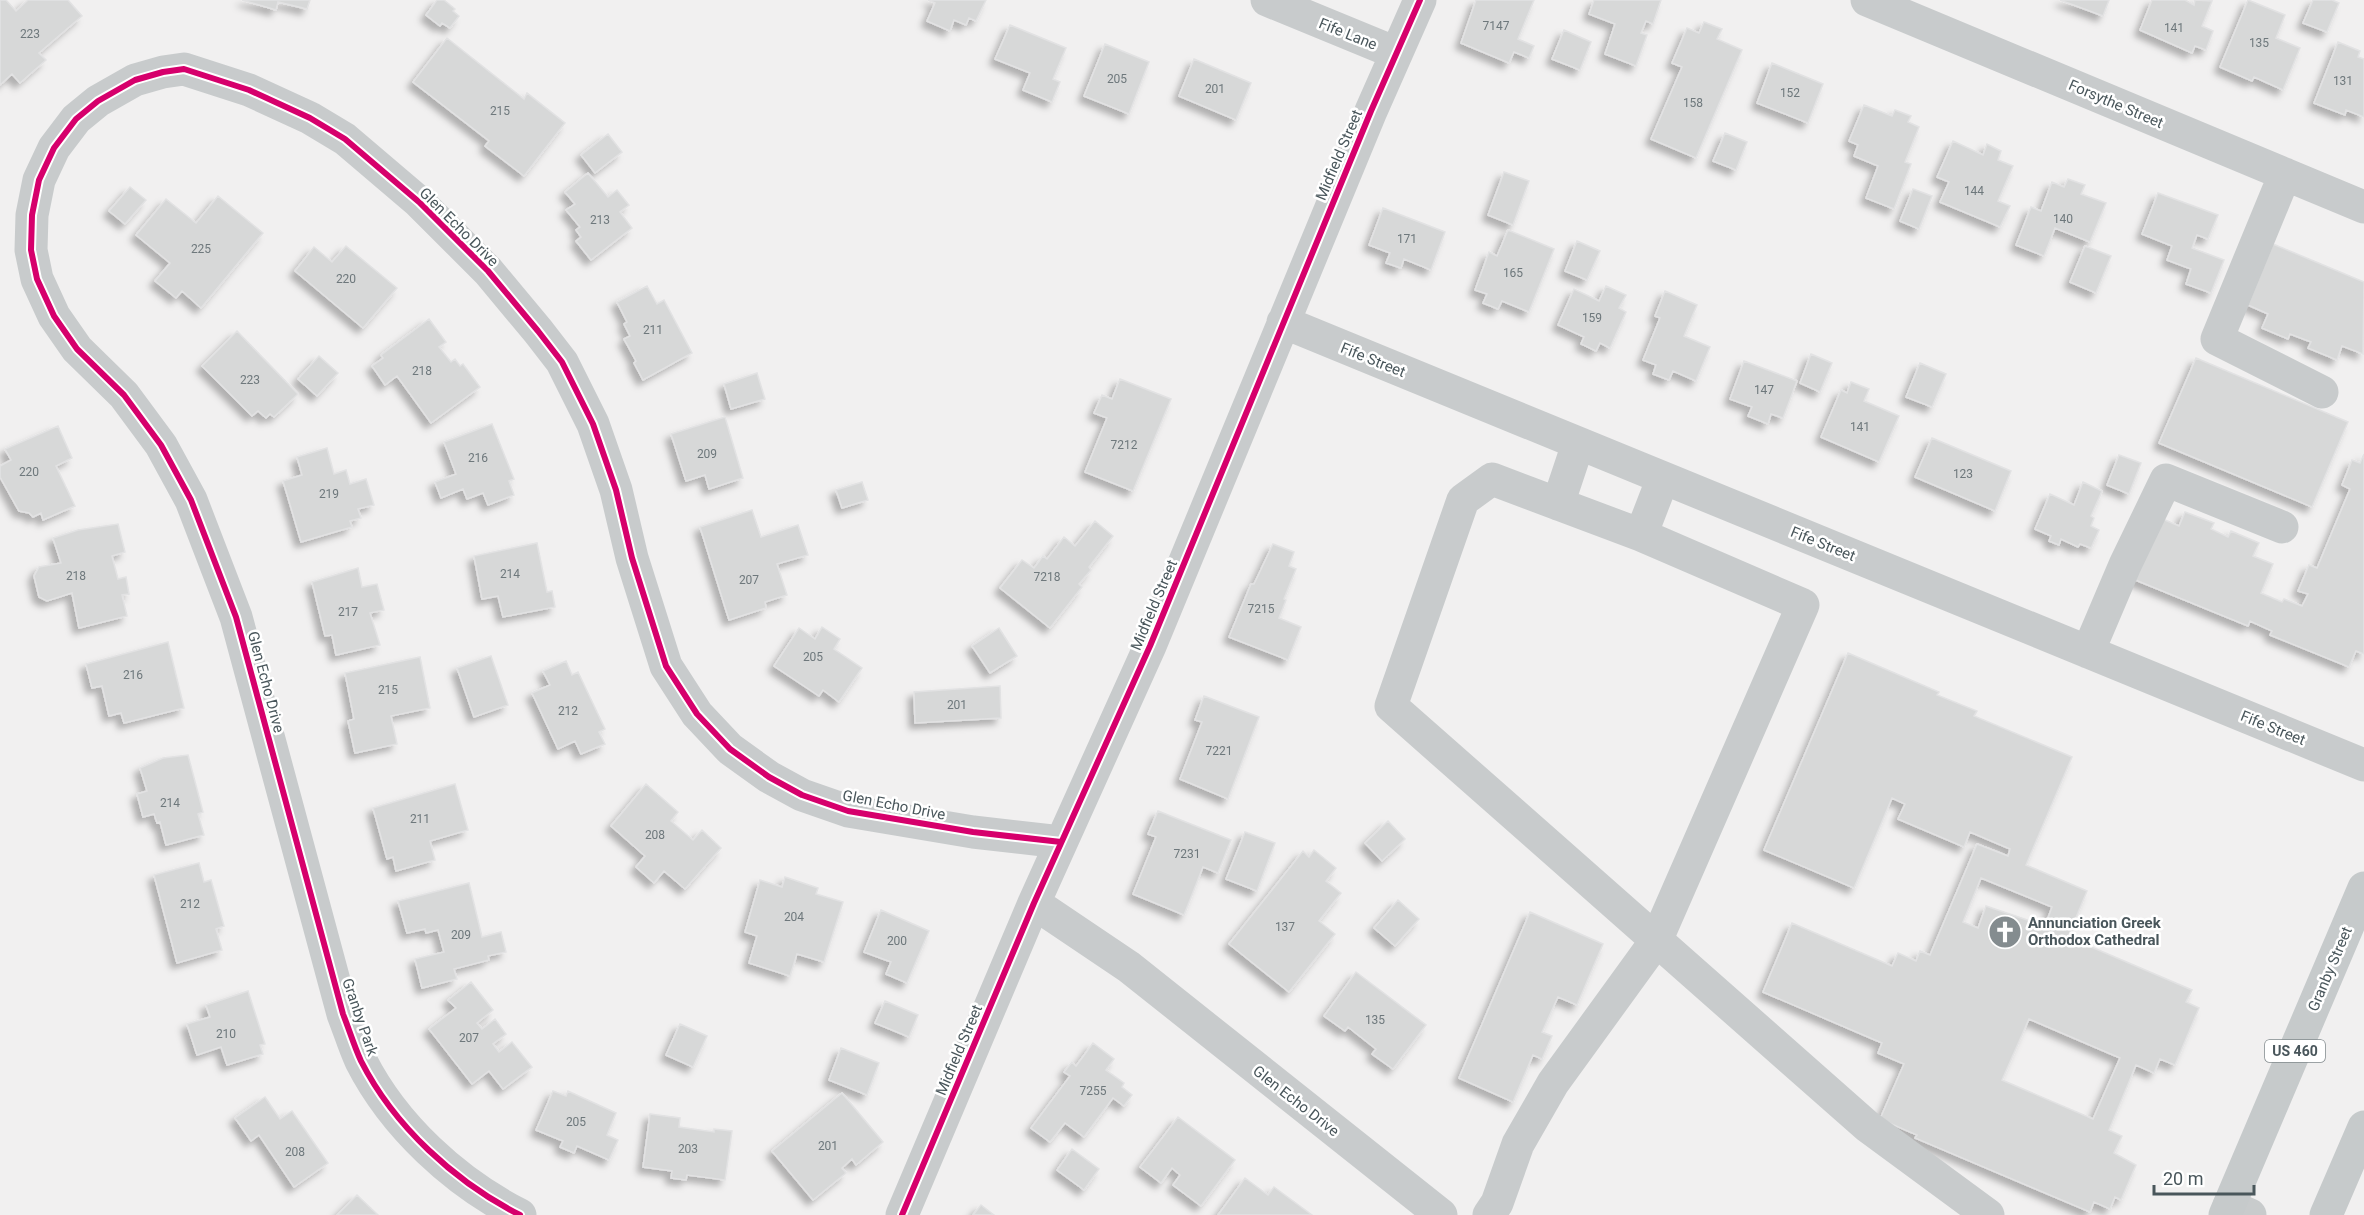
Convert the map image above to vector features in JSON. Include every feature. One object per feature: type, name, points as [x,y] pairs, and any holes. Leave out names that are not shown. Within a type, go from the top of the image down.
[{"type":"main road","name":"Granby Street","points":[[2235,1212],[2364,888]]},
{"type":"main road","points":[[2326,1215],[2361,1144]]},
{"type":"street","name":"Fife Lane","points":[[1267,0],[1396,54]]},
{"type":"street","name":"Midfield Street","points":[[902,1215],[1034,903],[1150,646],[1282,322],[1420,0]]},
{"type":"street","name":"Forsythe Street","points":[[1867,0],[2364,207]]},
{"type":"street","name":"Glen Echo Drive","points":[[295,834],[236,617],[191,500],[161,445],[124,395],[77,349],[54,316],[38,279],[31,250],[32,215],[39,180],[54,148],[76,119],[98,100],[135,80],[163,72],[184,69],[249,90],[310,118],[345,139],[419,202],[488,271],[562,362],[593,424],[616,490],[632,558],[666,666],[697,714],[730,748],[769,777],[802,795],[848,811],[973,832],[1061,842]]},
{"type":"street","points":[[2285,174],[2217,339],[2322,392]]},
{"type":"street","name":"Fife Street","points":[[1282,322],[2364,765]]},
{"type":"street","points":[[1558,504],[1578,444]]},
{"type":"street","points":[[1641,535],[1663,478]]},
{"type":"street","points":[[1490,1215],[1497,1203],[1518,1144],[1553,1083],[1656,940],[1803,605],[1641,535],[1492,479],[1463,500],[1391,706],[1656,940],[1867,1126],[1988,1215]]},
{"type":"street","points":[[2088,652],[2125,565],[2166,480],[2282,527]]},
{"type":"street","name":"Granby Park","points":[[295,834],[343,1014],[361,1060],[387,1103],[422,1143],[455,1173],[501,1206],[520,1215]]},
{"type":"street","name":"Glen Echo Drive","points":[[1034,903],[1129,967],[1441,1215]]},
{"type":"building","points":[[0,0],[6,0],[16,11],[28,0],[68,0],[82,16],[39,53],[46,60],[20,83],[12,74],[0,85]]},
{"type":"building","points":[[242,0],[310,0],[307,9],[278,2],[276,10]]},
{"type":"building","points":[[437,0],[444,0],[455,9],[453,11],[459,16],[450,28],[442,23],[440,26],[426,15]]},
{"type":"building","points":[[928,0],[986,0],[976,21],[969,18],[966,25],[954,20],[950,31],[927,21],[935,3]]},
{"type":"building","points":[[1476,0],[1534,0],[1518,39],[1534,46],[1529,58],[1514,52],[1509,63],[1461,43]]},
{"type":"building","points":[[1594,0],[1661,0],[1653,24],[1646,21],[1641,33],[1647,35],[1636,66],[1605,54],[1615,24],[1589,14]]},
{"type":"building","points":[[2060,0],[2109,0],[2103,16]]},
{"type":"building","points":[[2152,0],[2185,0],[2194,5],[2195,0],[2212,1],[2202,26],[2213,31],[2206,50],[2195,46],[2192,53],[2140,30]]},
{"type":"building","points":[[2248,0],[2285,15],[2276,38],[2300,48],[2283,90],[2254,77],[2252,81],[2220,67]]},
{"type":"building","points":[[2313,0],[2332,0],[2339,3],[2327,32],[2303,23]]},
{"type":"building","points":[[1704,22],[1722,29],[1717,39],[1742,50],[1696,158],[1651,139],[1682,67],[1672,63],[1687,28],[1699,33]]},
{"type":"building","points":[[1010,25],[1066,48],[1053,79],[1060,82],[1052,102],[1023,90],[1030,73],[995,59]]},
{"type":"building","points":[[1564,30],[1591,42],[1580,70],[1552,59]]},
{"type":"building","points":[[447,38],[524,99],[527,93],[565,123],[524,176],[485,146],[489,141],[413,82]]},
{"type":"building","points":[[2338,42],[2360,51],[2358,57],[2364,59],[2364,117],[2346,110],[2345,115],[2314,103]]},
{"type":"building","points":[[1105,44],[1149,62],[1129,114],[1084,96]]},
{"type":"building","points":[[1194,59],[1251,83],[1236,120],[1179,96]]},
{"type":"building","points":[[1772,63],[1823,84],[1808,123],[1757,103]]},
{"type":"building","points":[[1864,105],[1892,116],[1895,110],[1911,116],[1908,122],[1919,127],[1905,162],[1911,164],[1894,209],[1866,198],[1878,166],[1854,156],[1858,145],[1849,141]]},
{"type":"building","points":[[1725,133],[1747,142],[1736,170],[1713,161]]},
{"type":"building","points":[[608,134],[622,152],[595,173],[581,155]]},
{"type":"building","points":[[1953,141],[1983,155],[1987,144],[2001,151],[1998,160],[2013,166],[1998,201],[2010,206],[2000,227],[1940,202],[1949,182],[1937,177]]},
{"type":"building","points":[[1504,172],[1529,181],[1513,225],[1488,215]]},
{"type":"building","points":[[588,173],[608,197],[617,190],[629,205],[620,212],[632,228],[591,260],[576,241],[581,237],[576,230],[580,227],[566,210],[575,204],[565,192]]},
{"type":"building","points":[[2068,179],[2085,185],[2081,194],[2106,203],[2090,242],[2055,228],[2044,256],[2016,245],[2031,207],[2041,211],[2052,182],[2064,187]]},
{"type":"building","points":[[130,187],[146,200],[125,224],[109,211]]},
{"type":"building","points":[[1913,189],[1932,196],[1919,229],[1900,221]]},
{"type":"building","points":[[2158,193],[2218,215],[2208,239],[2197,235],[2192,248],[2224,260],[2211,293],[2186,284],[2191,269],[2167,260],[2172,246],[2142,234]]},
{"type":"building","points":[[218,196],[263,233],[201,308],[182,291],[176,298],[155,281],[170,263],[136,235],[166,199],[196,223]]},
{"type":"building","points":[[1383,208],[1445,232],[1431,270],[1404,259],[1401,268],[1386,263],[1390,253],[1369,245]]},
{"type":"building","points":[[1508,230],[1554,249],[1529,312],[1502,301],[1498,309],[1483,303],[1487,294],[1475,290],[1489,252],[1497,256]]},
{"type":"building","points":[[1577,241],[1600,251],[1587,280],[1565,271]]},
{"type":"building","points":[[2273,244],[2364,282],[2363,354],[2342,346],[2337,360],[2308,348],[2311,342],[2290,334],[2288,339],[2262,328],[2268,314],[2248,305]]},
{"type":"building","points":[[346,246],[397,288],[363,328],[295,271],[314,247],[332,262]]},
{"type":"building","points":[[2085,246],[2111,256],[2096,293],[2070,282]]},
{"type":"building","points":[[647,286],[657,304],[664,300],[692,353],[643,380],[624,339],[630,336],[624,324],[627,322],[617,302]]},
{"type":"building","points":[[1606,286],[1626,295],[1619,308],[1626,312],[1610,348],[1600,343],[1596,351],[1581,344],[1584,337],[1558,325],[1574,289],[1599,301]]},
{"type":"building","points":[[1665,291],[1697,305],[1684,336],[1710,347],[1696,381],[1673,371],[1669,380],[1653,374],[1656,365],[1643,360],[1660,318],[1655,316]]},
{"type":"building","points":[[429,319],[446,342],[439,347],[451,362],[455,359],[460,366],[463,364],[480,387],[431,423],[397,376],[385,385],[372,366],[383,358],[381,355]]},
{"type":"building","points":[[237,331],[298,394],[274,417],[270,414],[266,418],[258,411],[252,416],[202,366]]},
{"type":"building","points":[[1811,354],[1832,363],[1820,392],[1800,383]]},
{"type":"building","points":[[319,356],[338,373],[317,396],[298,379]]},
{"type":"building","points":[[2196,358],[2348,422],[2312,507],[2159,443]]},
{"type":"building","points":[[1744,361],[1797,381],[1783,418],[1771,414],[1768,424],[1748,416],[1752,407],[1730,399]]},
{"type":"building","points":[[1920,363],[1946,374],[1932,407],[1906,397]]},
{"type":"building","points":[[757,373],[765,399],[731,409],[724,384]]},
{"type":"building","points":[[1120,379],[1171,399],[1133,491],[1085,472],[1107,418],[1094,413],[1102,395],[1112,399]]},
{"type":"building","points":[[1851,382],[1869,389],[1864,401],[1899,416],[1879,462],[1821,437],[1841,390],[1847,393]]},
{"type":"building","points":[[725,417],[743,478],[709,489],[705,475],[686,481],[671,434]]},
{"type":"building","points":[[492,424],[514,479],[509,481],[514,495],[488,505],[483,493],[467,499],[463,489],[441,498],[435,482],[456,474],[444,442]]},
{"type":"building","points":[[58,426],[72,458],[56,466],[75,506],[43,520],[41,513],[33,517],[29,513],[19,511],[0,477],[0,466],[11,460],[5,449]]},
{"type":"building","points":[[1932,438],[2011,471],[1995,511],[1915,477]]},
{"type":"building","points":[[327,448],[334,474],[346,470],[350,484],[366,479],[374,505],[358,509],[361,518],[350,521],[352,527],[301,542],[283,481],[302,475],[297,457]]},
{"type":"building","points":[[2364,454],[2364,654],[2356,651],[2349,667],[2270,635],[2272,631],[2250,621],[2248,626],[2133,579],[2158,517],[2179,526],[2185,512],[2214,523],[2211,529],[2228,537],[2231,531],[2259,543],[2253,556],[2273,564],[2261,593],[2282,602],[2284,599],[2302,606],[2308,594],[2298,591],[2309,565],[2317,568],[2350,489],[2342,485],[2352,460],[2360,463]]},
{"type":"building","points":[[2119,455],[2141,463],[2129,494],[2107,485]]},
{"type":"building","points":[[862,482],[868,500],[842,508],[836,490]]},
{"type":"building","points":[[2083,482],[2102,491],[2091,516],[2094,518],[2091,526],[2099,530],[2091,548],[2080,544],[2078,547],[2061,539],[2059,545],[2049,541],[2051,536],[2035,529],[2050,494],[2074,505]]},
{"type":"building","points":[[752,510],[761,537],[798,525],[808,555],[777,564],[787,595],[765,602],[766,608],[729,620],[700,527]]},
{"type":"building","points":[[1095,521],[1113,536],[1089,567],[1091,570],[1079,584],[1082,587],[1050,628],[1000,588],[1022,560],[1034,568],[1043,556],[1047,559],[1064,537],[1075,546]]},
{"type":"building","points":[[118,524],[125,552],[112,556],[118,579],[126,577],[129,594],[122,595],[127,616],[79,628],[72,593],[47,601],[39,597],[34,576],[39,567],[61,563],[53,538],[78,530]]},
{"type":"building","points":[[537,543],[547,592],[552,591],[555,607],[503,617],[498,596],[482,599],[474,556]]},
{"type":"building","points":[[1273,544],[1294,552],[1289,566],[1296,569],[1279,618],[1301,627],[1288,660],[1229,637],[1251,584],[1254,584]]},
{"type":"building","points":[[358,568],[362,587],[377,584],[384,610],[370,613],[380,645],[336,655],[332,635],[325,636],[312,582]]},
{"type":"building","points":[[822,627],[840,639],[834,649],[862,668],[839,702],[823,690],[819,696],[774,666],[799,628],[815,639]]},
{"type":"building","points":[[999,628],[1017,656],[990,673],[972,646]]},
{"type":"building","points":[[168,642],[184,708],[124,723],[121,713],[109,716],[102,686],[92,688],[86,664]]},
{"type":"building","name":"Annunciation Greek Orthodox Cathedral","points":[[1848,653],[1939,692],[1937,695],[1977,711],[1974,716],[2072,757],[2026,865],[2087,891],[2068,937],[2192,990],[2186,1002],[2199,1008],[2175,1065],[2160,1059],[2154,1073],[2136,1065],[2109,1130],[2122,1136],[2114,1153],[2136,1165],[2121,1200],[2115,1197],[2110,1209],[2094,1202],[2090,1212],[1915,1138],[1917,1135],[1880,1119],[1904,1064],[1878,1053],[1882,1043],[1763,992],[1792,923],[1892,966],[1898,953],[1916,961],[1920,951],[1930,955],[1977,844],[2008,856],[2010,849],[1970,832],[1964,847],[1898,819],[1905,804],[1892,798],[1854,888],[1764,850]],"holes":[[[1981,878],[2052,907],[2045,926],[1986,906],[1978,928],[1963,922]],[[2029,1019],[2120,1058],[2093,1119],[2002,1080]]]},
{"type":"building","points":[[491,656],[508,705],[474,717],[457,668]]},
{"type":"building","points":[[420,657],[430,708],[391,716],[397,744],[355,753],[348,721],[354,719],[345,673]]},
{"type":"building","points":[[566,661],[572,675],[578,672],[605,729],[599,732],[605,744],[581,754],[575,741],[558,749],[532,693],[550,685],[543,671]]},
{"type":"building","points":[[1000,686],[1001,718],[915,723],[914,692]]},
{"type":"building","points":[[1204,696],[1259,717],[1228,799],[1180,779],[1202,722],[1195,720]]},
{"type":"building","points":[[188,755],[203,812],[198,814],[204,835],[166,845],[160,822],[157,823],[154,814],[143,817],[137,794],[147,791],[140,768],[163,758]]},
{"type":"building","points":[[455,784],[468,830],[430,841],[435,860],[396,871],[393,857],[387,859],[373,808]]},
{"type":"building","points":[[646,784],[678,812],[671,821],[693,840],[702,830],[721,848],[685,889],[664,871],[654,883],[636,867],[645,856],[611,826]]},
{"type":"building","points":[[1158,811],[1231,840],[1218,873],[1203,867],[1184,915],[1133,894],[1156,837],[1148,834]]},
{"type":"building","points":[[1388,821],[1405,839],[1382,861],[1365,843]]},
{"type":"building","points":[[1245,832],[1275,843],[1257,891],[1226,879]]},
{"type":"building","points":[[1314,850],[1336,868],[1326,881],[1341,893],[1319,921],[1335,934],[1289,992],[1229,944],[1303,851],[1309,857]]},
{"type":"building","points":[[199,863],[204,882],[211,880],[224,926],[216,929],[222,950],[177,963],[154,875]]},
{"type":"building","points":[[785,877],[818,888],[816,894],[843,902],[824,962],[797,954],[790,976],[749,963],[757,936],[745,932],[760,880],[782,887]]},
{"type":"building","points":[[469,883],[482,937],[501,932],[506,952],[488,956],[489,960],[454,969],[457,979],[422,988],[415,959],[444,952],[438,930],[426,933],[425,929],[407,933],[398,901]]},
{"type":"building","points":[[1398,900],[1419,919],[1395,946],[1374,928]]},
{"type":"building","points":[[881,910],[929,931],[907,983],[886,974],[891,962],[864,952]]},
{"type":"building","points":[[1530,912],[1603,944],[1577,1005],[1558,997],[1542,1032],[1552,1036],[1542,1059],[1533,1055],[1513,1102],[1459,1078]]},
{"type":"building","points":[[1356,972],[1426,1025],[1393,1069],[1372,1054],[1376,1049],[1348,1027],[1345,1031],[1324,1016]]},
{"type":"building","points":[[471,982],[493,1010],[477,1023],[482,1029],[495,1019],[506,1034],[493,1044],[499,1052],[512,1042],[532,1067],[503,1089],[489,1071],[472,1084],[429,1029],[456,1008],[448,1000]]},
{"type":"building","points":[[248,991],[265,1044],[260,1045],[263,1054],[227,1065],[221,1047],[197,1055],[187,1024],[210,1017],[206,1005]]},
{"type":"building","points":[[885,1001],[918,1015],[909,1037],[875,1023]]},
{"type":"building","points":[[680,1024],[707,1036],[693,1067],[666,1055]]},
{"type":"building","points":[[1093,1043],[1114,1059],[1106,1070],[1124,1083],[1122,1087],[1132,1095],[1124,1106],[1113,1098],[1084,1137],[1065,1123],[1050,1142],[1031,1128],[1070,1076],[1064,1072],[1072,1062],[1076,1066]]},
{"type":"building","points":[[841,1048],[879,1063],[867,1095],[829,1080]]},
{"type":"building","points":[[553,1091],[566,1096],[568,1091],[616,1113],[607,1135],[618,1140],[609,1160],[577,1146],[574,1153],[560,1147],[563,1141],[536,1130]]},
{"type":"building","points":[[842,1093],[883,1142],[856,1165],[852,1159],[842,1168],[846,1173],[813,1200],[772,1151]]},
{"type":"building","points":[[265,1097],[280,1119],[292,1111],[328,1163],[294,1187],[259,1135],[251,1141],[235,1118]]},
{"type":"building","points":[[650,1114],[680,1118],[679,1127],[714,1132],[714,1129],[732,1131],[725,1180],[687,1175],[686,1180],[671,1178],[672,1171],[643,1167]]},
{"type":"building","points":[[1178,1117],[1235,1160],[1201,1206],[1173,1185],[1180,1175],[1172,1168],[1161,1183],[1140,1167]]},
{"type":"building","points":[[1072,1149],[1099,1169],[1084,1190],[1057,1170]]},
{"type":"building","points":[[1245,1178],[1268,1195],[1274,1187],[1312,1215],[1218,1215]]},
{"type":"building","points":[[357,1195],[378,1215],[337,1215]]},
{"type":"building","points":[[981,1205],[994,1215],[973,1215]]},
{"type":"cycle path","points":[[902,1215],[1034,903],[1150,646],[1371,111],[1420,0]]},
{"type":"cycle path","points":[[520,1215],[472,1186],[428,1150],[391,1108],[361,1061],[343,1014],[236,617],[191,500],[161,445],[124,395],[77,349],[54,316],[37,279],[31,250],[32,215],[39,180],[54,148],[76,119],[98,101],[135,80],[184,69],[249,90],[310,118],[345,139],[419,202],[488,271],[562,362],[593,424],[616,490],[632,558],[666,666],[697,714],[730,749],[769,777],[802,795],[848,811],[973,832],[1061,842]]},
{"type":"place","name":"Annunciation Greek Orthodox Cathedral","points":[[2005,932]]}]
